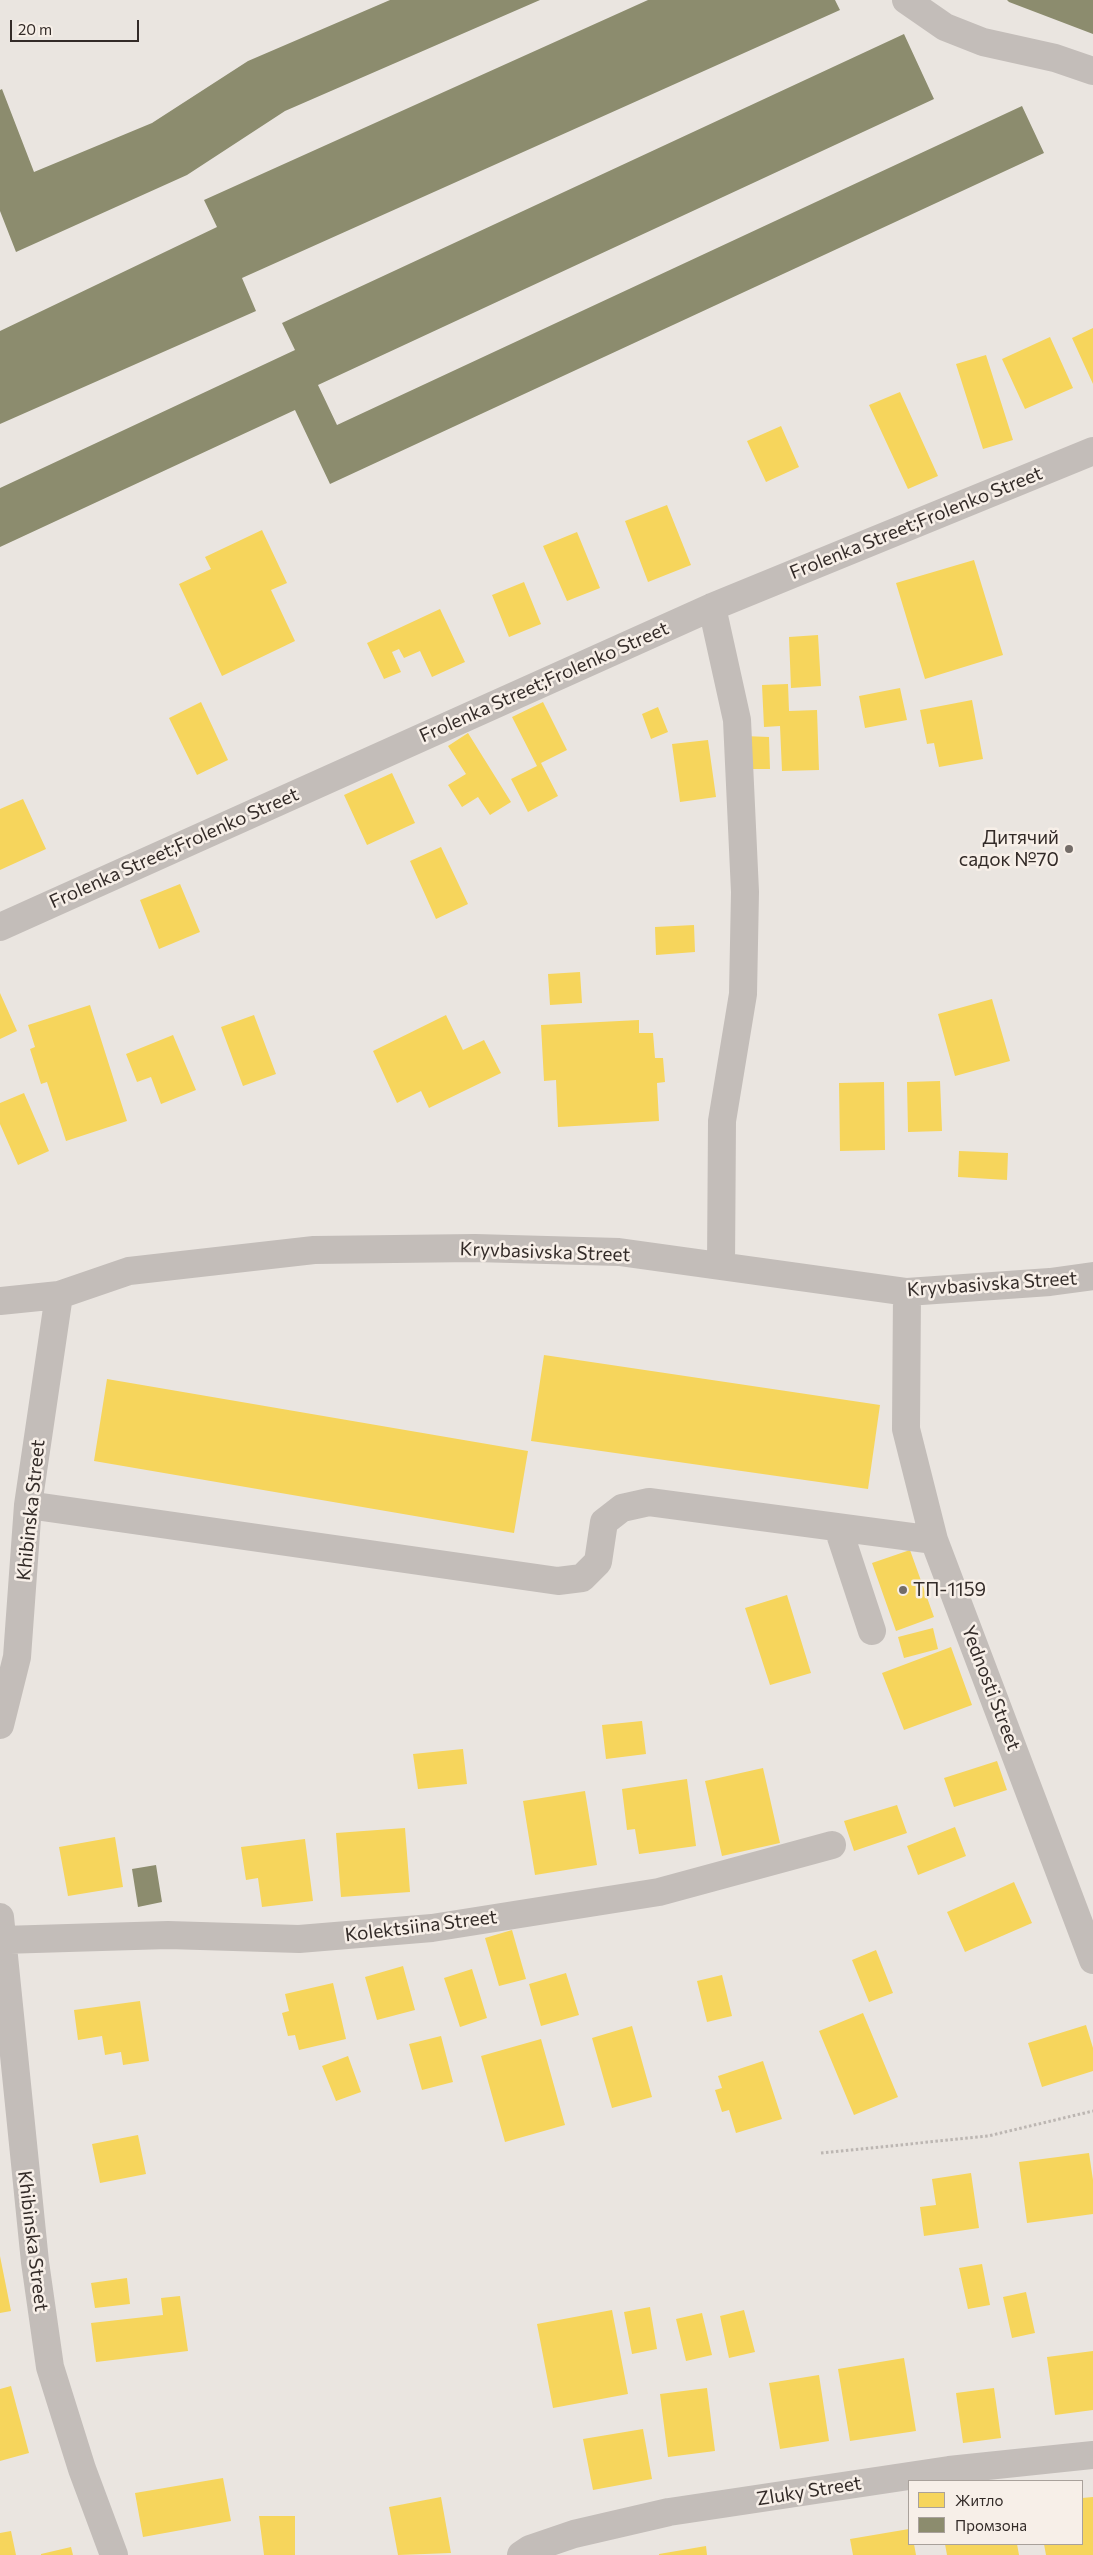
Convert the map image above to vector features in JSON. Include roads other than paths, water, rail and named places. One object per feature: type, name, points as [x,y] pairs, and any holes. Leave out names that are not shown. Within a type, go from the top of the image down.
[{"type":"street","points":[[906,0],[945,27],[976,39],[1055,58],[1093,71]]},
{"type":"street","name":"Frolenka Street;Frolenko Street","points":[[0,927],[712,607],[1093,451]]},
{"type":"street","points":[[712,607],[737,720],[745,892],[743,994],[722,1121],[721,1266]]},
{"type":"street","name":"Kryvbasivska Street","points":[[0,1301],[60,1295],[129,1271],[314,1250],[475,1248],[620,1252],[906,1292],[1050,1282],[1093,1276]]},
{"type":"street","name":"Yednosti Street","points":[[906,1292],[906,1429],[934,1540],[1093,1960]]},
{"type":"street","name":"Khibinska Street","points":[[0,1725],[17,1658],[28,1505],[60,1295]]},
{"type":"street","points":[[28,1505],[558,1581],[582,1578],[598,1562],[604,1522],[622,1508],[649,1502],[934,1540]]},
{"type":"street","points":[[838,1528],[872,1631]]},
{"type":"street","name":"Kolektsiina Street","points":[[1,1929],[300,1939],[432,1928],[659,1892],[832,1844]]},
{"type":"street","name":"Khibinska Street","points":[[1,1929],[35,2262],[50,2367],[82,2469],[114,2555]]},
{"type":"street","name":"Zluky Street","points":[[526,2552],[574,2534],[669,2512],[949,2470],[1093,2455]]},
{"type":"place","name":"Дитячий садок №70","points":[[1069,849]]},
{"type":"place","name":"ТП-1159","points":[[903,1590]]}]
